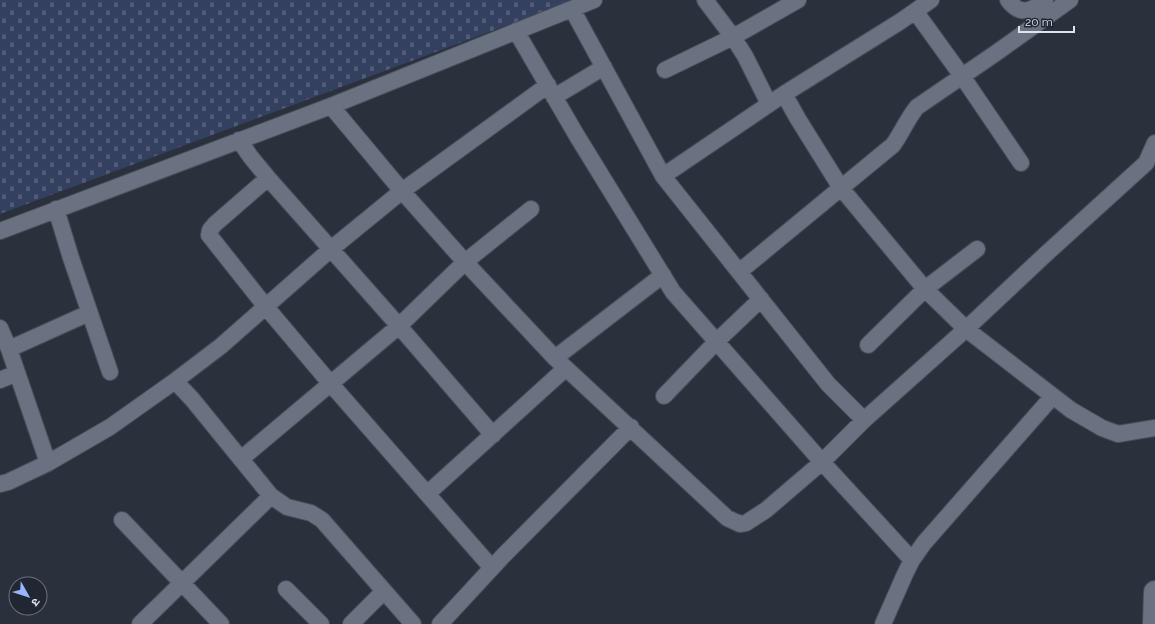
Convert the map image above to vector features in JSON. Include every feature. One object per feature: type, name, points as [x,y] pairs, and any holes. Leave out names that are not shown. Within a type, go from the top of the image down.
[{"type":"main road","points":[[1154,624],[1155,592]]},
{"type":"street","points":[[0,230],[331,106],[594,0]]},
{"type":"street","points":[[704,0],[733,36],[745,56],[769,104]]},
{"type":"street","points":[[665,70],[733,36],[798,0]]},
{"type":"street","points":[[663,176],[784,94],[931,0]]},
{"type":"street","points":[[1008,0],[1010,4],[1018,10],[1026,11],[1033,9],[1044,0]]},
{"type":"street","points":[[739,272],[893,146],[910,116],[917,107],[1070,0]]},
{"type":"street","points":[[572,9],[663,176],[828,384],[864,420]]},
{"type":"street","points":[[915,11],[962,76],[1021,163]]},
{"type":"street","points":[[516,31],[577,136],[673,292],[822,462],[912,560]]},
{"type":"street","points":[[0,484],[8,482],[48,463],[110,427],[221,346],[331,249],[402,191],[551,91],[604,67]]},
{"type":"street","points":[[784,94],[841,188],[925,289],[966,329],[1071,410],[1102,428],[1118,434],[1155,428]]},
{"type":"street","points":[[331,106],[402,191],[465,262],[561,363],[727,518],[740,524],[746,523],[766,510],[822,462],[864,420],[966,329],[1146,163],[1155,143]]},
{"type":"street","points":[[239,140],[268,178],[493,435]]},
{"type":"street","points":[[268,178],[215,224],[210,230],[209,235],[266,307],[330,383],[492,568]]},
{"type":"street","points":[[56,209],[70,258],[110,372]]},
{"type":"street","points":[[241,459],[399,326],[465,262],[531,209]]},
{"type":"street","points":[[868,345],[925,289],[977,249]]},
{"type":"street","points":[[428,494],[493,435],[561,363],[663,275]]},
{"type":"street","points":[[664,396],[717,341],[761,299]]},
{"type":"street","points":[[9,349],[89,313]]},
{"type":"street","points":[[0,328],[9,349],[48,463]]},
{"type":"street","points":[[0,380],[17,373]]},
{"type":"street","points":[[175,381],[192,399],[270,496],[287,507],[311,513],[322,520],[413,624]]},
{"type":"street","points":[[883,624],[912,560],[924,543],[1053,396]]},
{"type":"street","points":[[440,624],[492,568],[631,428]]},
{"type":"street","points":[[140,624],[270,496]]},
{"type":"street","points":[[122,520],[221,624]]},
{"type":"street","points":[[286,589],[321,624]]},
{"type":"street","points":[[351,624],[384,590]]},
{"type":"green space","points":[[0,0],[575,0],[0,214]]}]
